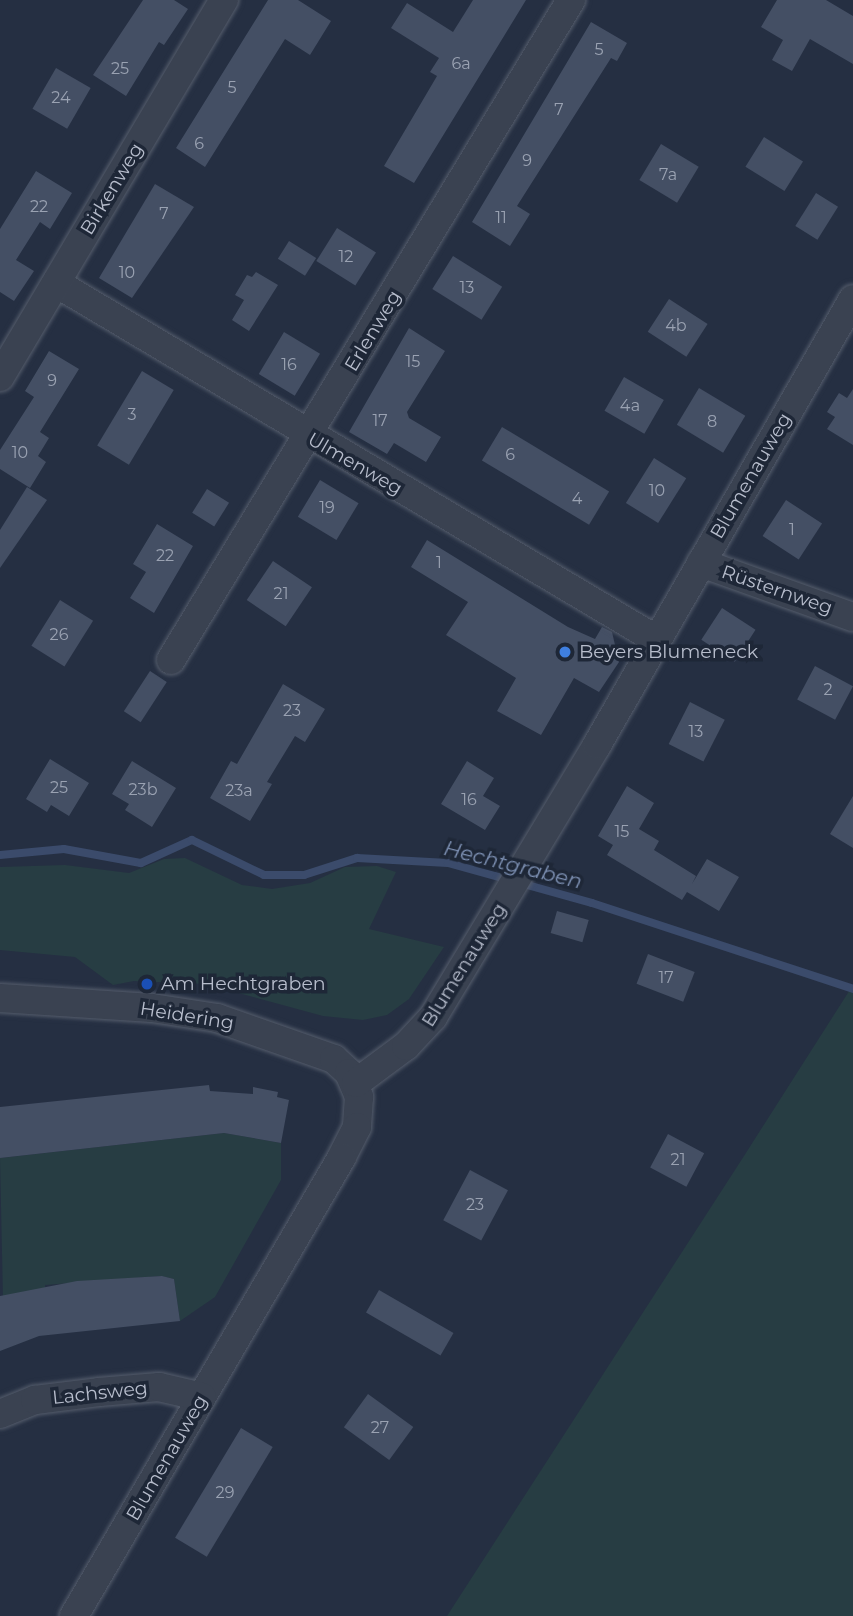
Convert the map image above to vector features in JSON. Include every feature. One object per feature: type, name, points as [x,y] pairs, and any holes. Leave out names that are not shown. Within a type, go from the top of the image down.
[{"type":"street","name":"Birkenweg","points":[[0,377],[224,0]]},
{"type":"street","name":"Erlenweg","points":[[171,660],[309,437],[571,0]]},
{"type":"street","name":"Ulmenweg","points":[[56,283],[309,437],[657,640]]},
{"type":"street","name":"Blumenauweg","points":[[74,1616],[352,1138],[359,1114],[356,1083],[423,1031],[508,895],[853,299]]},
{"type":"street","name":"Rüsternweg","points":[[701,563],[853,617]]},
{"type":"street","name":"Heidering","points":[[0,998],[152,1008],[217,1018],[334,1059],[356,1083]]},
{"type":"street","name":"Lachsweg","points":[[0,1414],[34,1400],[99,1392],[159,1387],[202,1397]]},
{"type":"green space","points":[[185,858],[242,885],[272,889],[310,883],[345,867],[377,866],[396,872],[369,929],[444,947],[409,999],[387,1015],[363,1020],[323,1016],[205,984],[134,981],[113,985],[75,957],[0,950],[0,867],[65,865],[129,873],[164,859]]},
{"type":"green space","points":[[853,985],[853,1616],[447,1616],[744,1156]]},
{"type":"green space","points":[[224,1133],[281,1143],[281,1180],[215,1297],[180,1321],[174,1279],[161,1276],[45,1285],[45,1290],[3,1300],[0,1158]]},
{"type":"building","points":[[143,0],[174,0],[188,9],[164,45],[159,42],[126,96],[93,75]]},
{"type":"building","points":[[268,0],[298,0],[331,21],[310,55],[285,39],[205,167],[176,148]]},
{"type":"building","points":[[473,0],[526,0],[414,183],[384,166],[437,76],[430,72],[439,58],[391,28],[407,3],[453,32]]},
{"type":"building","points":[[777,0],[826,0],[853,16],[853,64],[810,39],[792,71],[772,60],[783,40],[761,27]]},
{"type":"building","points":[[591,22],[627,43],[617,61],[611,58],[517,206],[530,214],[510,246],[472,222]]},
{"type":"building","points":[[56,68],[91,88],[67,129],[32,109]]},
{"type":"building","points":[[764,137],[803,161],[784,191],[745,167]]},
{"type":"building","points":[[661,144],[699,167],[677,203],[639,180]]},
{"type":"building","points":[[36,171],[72,193],[50,229],[40,222],[16,260],[34,271],[14,301],[0,292],[0,229]]},
{"type":"building","points":[[155,184],[194,207],[132,298],[99,278]]},
{"type":"building","points":[[816,193],[838,207],[817,240],[795,226]]},
{"type":"building","points":[[337,228],[376,252],[355,285],[316,261]]},
{"type":"building","points":[[289,241],[316,258],[305,276],[278,259]]},
{"type":"building","points":[[453,256],[502,287],[482,320],[432,289]]},
{"type":"building","points":[[256,272],[278,285],[249,331],[232,320],[244,300],[235,295],[247,275],[252,277]]},
{"type":"building","points":[[669,299],[708,324],[686,357],[648,332]]},
{"type":"building","points":[[409,328],[445,351],[407,412],[409,418],[441,437],[426,462],[394,443],[387,454],[349,432]]},
{"type":"building","points":[[284,332],[320,354],[295,396],[259,374]]},
{"type":"building","points":[[49,351],[79,369],[40,432],[49,438],[38,456],[46,462],[30,488],[0,469],[0,450],[34,397],[25,391]]},
{"type":"building","points":[[142,371],[174,390],[129,465],[97,446]]},
{"type":"building","points":[[624,377],[664,400],[644,434],[604,411]]},
{"type":"building","points":[[699,388],[745,416],[723,453],[677,425]]},
{"type":"building","points":[[853,389],[853,445],[827,429],[835,417],[827,412],[839,393],[847,398]]},
{"type":"building","points":[[502,427],[609,491],[589,525],[482,460]]},
{"type":"building","points":[[654,458],[686,478],[658,523],[626,503]]},
{"type":"building","points":[[320,480],[359,503],[336,540],[298,517]]},
{"type":"building","points":[[27,487],[47,500],[0,568],[0,530]]},
{"type":"building","points":[[207,489],[229,503],[214,527],[192,513]]},
{"type":"building","points":[[786,500],[822,523],[799,559],[763,536]]},
{"type":"building","points":[[157,524],[193,546],[154,613],[130,598],[146,572],[133,564]]},
{"type":"building","name":"Beyers Blumeneck","points":[[427,540],[568,627],[595,639],[602,627],[612,632],[619,662],[599,692],[574,678],[541,735],[497,711],[516,678],[446,635],[468,602],[411,567]]},
{"type":"building","points":[[273,561],[312,587],[286,626],[247,600]]},
{"type":"building","points":[[60,600],[93,621],[64,666],[31,646]]},
{"type":"building","points":[[722,608],[756,630],[735,662],[701,640]]},
{"type":"building","points":[[815,666],[853,686],[835,720],[797,700]]},
{"type":"building","points":[[150,671],[167,682],[141,722],[124,711]]},
{"type":"building","points":[[283,684],[325,709],[305,742],[295,736],[267,782],[272,784],[250,821],[210,798],[231,761],[237,764]]},
{"type":"building","points":[[690,702],[725,720],[703,762],[669,744]]},
{"type":"building","points":[[50,759],[89,783],[69,816],[51,805],[47,812],[26,799]]},
{"type":"building","points":[[132,761],[176,788],[152,827],[125,810],[129,804],[112,794]]},
{"type":"building","points":[[467,761],[494,778],[483,796],[500,806],[485,830],[441,804]]},
{"type":"building","points":[[627,786],[654,803],[639,829],[659,841],[654,850],[696,876],[692,884],[707,859],[739,877],[719,911],[687,892],[682,900],[607,855],[613,845],[598,836]]},
{"type":"building","points":[[853,796],[853,848],[830,834]]},
{"type":"building","points":[[557,911],[589,920],[582,942],[551,933]]},
{"type":"building","points":[[648,954],[695,972],[683,1002],[637,984]]},
{"type":"building","points":[[209,1085],[210,1091],[253,1094],[253,1087],[278,1092],[277,1097],[289,1100],[281,1143],[224,1133],[0,1158],[0,1107]]},
{"type":"building","points":[[668,1134],[704,1153],[686,1187],[650,1168]]},
{"type":"building","points":[[470,1170],[508,1190],[481,1241],[443,1220]]},
{"type":"building","points":[[162,1276],[174,1279],[180,1321],[39,1336],[0,1351],[0,1296],[77,1281]]},
{"type":"building","points":[[379,1290],[453,1333],[440,1356],[366,1313]]},
{"type":"building","points":[[368,1394],[413,1427],[389,1460],[344,1427]]},
{"type":"building","points":[[241,1428],[273,1447],[207,1557],[175,1538]]},
{"type":"waterway","name":"Hechtgraben","points":[[0,855],[64,849],[141,863],[192,840],[264,875],[304,875],[357,858],[448,863],[592,903],[853,989]]},
{"type":"place","name":"Beyers Blumeneck","points":[[565,652]]},
{"type":"place","name":"Am Hechtgraben","points":[[147,984]]}]
